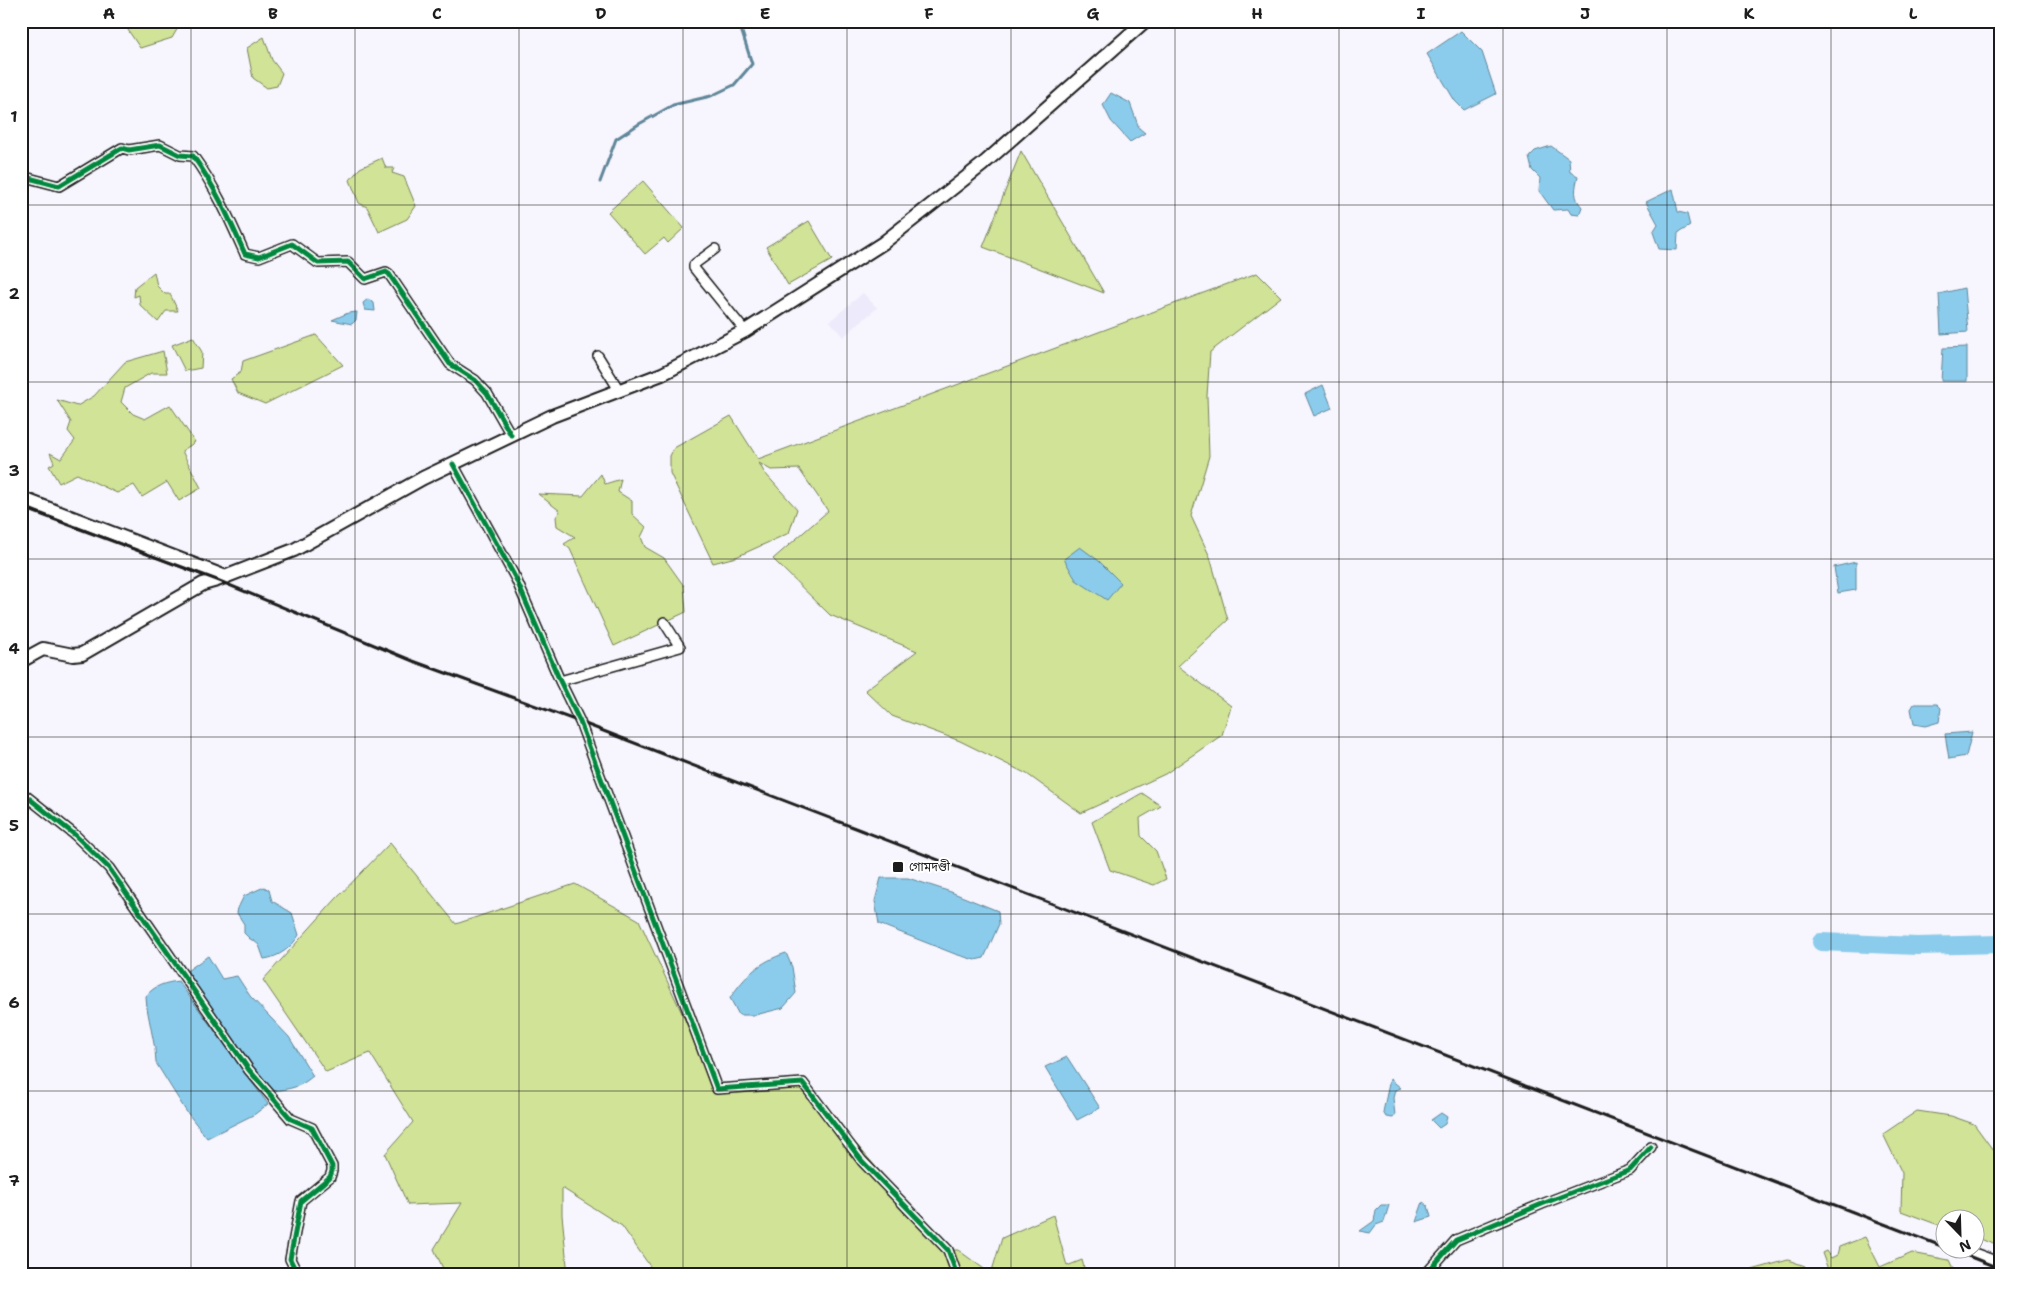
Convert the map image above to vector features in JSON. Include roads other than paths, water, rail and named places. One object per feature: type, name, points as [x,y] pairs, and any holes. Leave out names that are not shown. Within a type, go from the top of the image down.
[{"type":"main road","points":[[21,661],[43,649],[73,655],[82,654],[203,584],[294,550],[423,478],[552,416],[662,374],[745,331],[883,244],[982,165],[1145,21]]},
{"type":"main road","points":[[21,498],[226,577]]},
{"type":"street","points":[[21,174],[59,186],[122,148],[129,150],[160,145],[180,155],[193,156],[229,215],[245,254],[259,257],[292,244],[318,263],[348,262],[365,279],[386,272],[389,274],[450,364],[475,380],[487,392],[511,436]]},
{"type":"street","points":[[715,249],[696,263],[694,268],[745,331]]},
{"type":"street","points":[[598,356],[619,390]]},
{"type":"street","points":[[453,464],[516,579],[560,681],[580,722],[717,1089],[803,1083],[862,1161],[948,1250],[957,1275]]},
{"type":"street","points":[[560,681],[680,647],[664,622]]},
{"type":"street","points":[[21,792],[76,835],[109,868],[249,1070],[291,1119],[312,1128],[332,1166],[332,1171],[330,1176],[302,1201],[290,1259],[298,1275]]},
{"type":"street","points":[[1425,1275],[1456,1240],[1630,1170],[1651,1147]]},
{"type":"street","points":[[1984,1257],[2001,1263]]},
{"type":"water","points":[[1461,31],[1482,52],[1496,94],[1464,110],[1455,101],[1427,54]]},
{"type":"water","points":[[1111,93],[1130,103],[1139,128],[1145,133],[1130,142],[1111,121],[1103,105]]},
{"type":"water","points":[[1551,146],[1569,159],[1570,172],[1578,176],[1576,193],[1577,200],[1582,207],[1579,215],[1571,214],[1568,209],[1553,210],[1539,191],[1540,178],[1532,170],[1529,157],[1535,151]]},
{"type":"water","points":[[1673,189],[1678,212],[1687,214],[1690,226],[1678,233],[1677,250],[1659,249],[1653,232],[1658,224],[1646,202]]},
{"type":"water","points":[[1964,288],[1968,332],[1941,334],[1939,294]]},
{"type":"water","points":[[368,299],[374,303],[375,311],[365,310],[363,303]]},
{"type":"water","points":[[357,312],[356,320],[352,324],[332,320],[348,313]]},
{"type":"water","points":[[1967,347],[1967,381],[1941,381],[1943,348]]},
{"type":"water","points":[[1323,385],[1332,408],[1314,416],[1305,394]]},
{"type":"water","points":[[1080,547],[1099,561],[1121,583],[1107,600],[1076,580],[1064,559]]},
{"type":"water","points":[[1856,562],[1856,590],[1838,593],[1834,567]]},
{"type":"water","points":[[1914,704],[1937,704],[1941,708],[1939,722],[1925,726],[1914,724],[1911,709]]},
{"type":"water","points":[[1972,732],[1966,756],[1949,759],[1945,734]]},
{"type":"water","points":[[881,878],[908,878],[951,892],[998,911],[999,924],[984,958],[975,960],[955,954],[879,924],[875,901]]},
{"type":"water","points":[[264,887],[269,890],[272,901],[292,913],[299,935],[284,951],[264,959],[259,945],[244,933],[244,924],[237,913],[244,896]]},
{"type":"water","points":[[786,953],[792,967],[796,993],[783,1008],[755,1015],[739,1015],[730,998],[736,990],[754,970]]},
{"type":"water","points":[[208,956],[222,979],[237,976],[250,996],[289,1037],[313,1076],[294,1087],[272,1091],[239,1053],[184,973]]},
{"type":"water","points":[[178,981],[268,1104],[255,1114],[207,1138],[186,1111],[156,1063],[146,996],[160,985]]},
{"type":"water","points":[[1067,1057],[1100,1108],[1077,1120],[1045,1067]]},
{"type":"water","points":[[1390,1079],[1401,1088],[1395,1090],[1393,1098],[1395,1115],[1393,1118],[1386,1117],[1383,1112]]},
{"type":"water","points":[[1441,1113],[1447,1117],[1445,1124],[1439,1128],[1431,1120]]},
{"type":"water","points":[[1423,1202],[1428,1206],[1431,1217],[1416,1222]]},
{"type":"water","points":[[1381,1205],[1389,1205],[1384,1222],[1376,1225],[1370,1233],[1360,1231],[1374,1221],[1376,1210]]},
{"type":"waterway","points":[[600,182],[616,139],[673,105],[711,96],[734,85],[752,64],[741,29],[735,21]]},
{"type":"waterway","points":[[1821,942],[1917,946],[2001,944]]},
{"type":"railway","points":[[21,507],[217,580],[413,661],[580,722],[1934,1243]]},
{"type":"railway","points":[[1973,1258],[2001,1269]]},
{"type":"place","name":"গোমদণ্ডী","points":[[898,867]]}]
